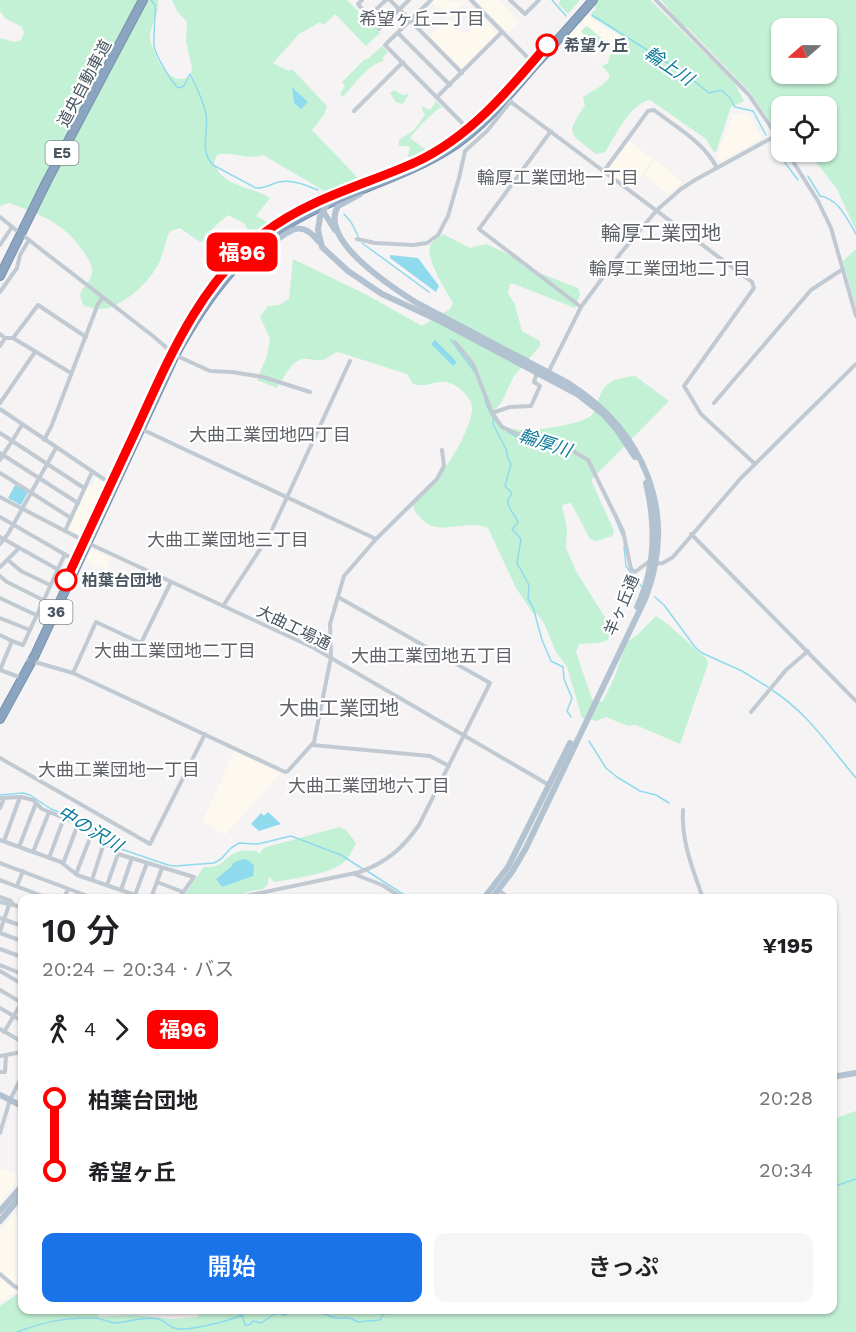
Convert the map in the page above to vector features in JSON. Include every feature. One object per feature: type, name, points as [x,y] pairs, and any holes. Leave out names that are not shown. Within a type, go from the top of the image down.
[{"type":"highway","name":"道央自動車道","points":[[0,276],[138,0]]},
{"type":"highway","name":"道央自動車道","points":[[0,266],[124,31],[143,0]]},
{"type":"highway","name":"36","points":[[174,353],[221,282],[239,262],[282,228],[320,207],[418,167],[438,156],[509,100],[534,63],[586,0]]},
{"type":"highway","name":"36","points":[[0,719],[174,353],[202,300],[225,270],[265,233],[309,205],[415,162],[469,131],[593,0]]},
{"type":"highway","name":"36","points":[[0,709],[21,677]]},
{"type":"main road","points":[[322,247],[318,230],[320,217],[327,204],[343,194],[420,162],[469,131]]},
{"type":"main road","points":[[339,236],[334,216],[341,204],[418,167]]},
{"type":"main road","points":[[309,205],[320,207]]},
{"type":"main road","name":"羊ヶ丘通","points":[[320,207],[339,236],[359,260],[396,290],[587,395],[611,416],[633,445],[645,470],[655,501],[658,532],[646,597],[552,786],[508,867],[487,894]]},
{"type":"main road","name":"羊ヶ丘通","points":[[258,246],[266,245],[297,228],[305,230],[312,234],[322,247],[348,271],[382,294],[547,375]]},
{"type":"main road","name":"羊ヶ丘通","points":[[496,894],[526,848],[552,786]]},
{"type":"main road","points":[[837,1076],[856,1073]]},
{"type":"main road","points":[[0,1095],[18,1104]]},
{"type":"main road","points":[[0,1211],[18,1191]]},
{"type":"main road","points":[[0,1221],[18,1200]]},
{"type":"street","points":[[362,0],[358,4],[379,29],[409,0]]},
{"type":"street","points":[[368,17],[388,0],[462,73]]},
{"type":"street","points":[[431,0],[385,45],[469,131]]},
{"type":"street","points":[[471,0],[534,63]]},
{"type":"street","points":[[510,0],[525,14],[535,1]]},
{"type":"street","points":[[656,0],[749,95],[771,126]]},
{"type":"street","points":[[437,97],[502,32]]},
{"type":"street","points":[[398,33],[450,85]]},
{"type":"street","points":[[354,111],[403,62]]},
{"type":"street","points":[[357,239],[398,245],[427,243],[433,240],[448,216],[465,151],[487,131],[509,100],[754,285],[684,386],[701,414],[755,464]]},
{"type":"street","points":[[604,171],[651,110],[697,143],[713,160],[717,168]]},
{"type":"street","points":[[551,131],[479,229],[581,307]]},
{"type":"street","points":[[547,375],[581,307],[620,254],[657,210],[681,189],[771,138]]},
{"type":"street","points":[[793,162],[826,217],[856,316]]},
{"type":"street","points":[[0,217],[14,228],[0,245]]},
{"type":"street","points":[[0,292],[17,268],[27,238],[174,353],[210,371],[263,377],[310,392]]},
{"type":"street","points":[[714,403],[811,290],[843,269]]},
{"type":"street","points":[[44,440],[98,304],[103,297]]},
{"type":"street","points":[[13,338],[38,305],[86,337]]},
{"type":"street","points":[[0,334],[5,338],[13,338],[71,373]]},
{"type":"street","points":[[0,346],[5,338]]},
{"type":"street","points":[[455,342],[477,372],[492,413],[502,427],[515,434],[573,451],[585,457],[623,531],[631,569],[635,572],[653,563],[670,560],[755,464],[856,364]]},
{"type":"street","points":[[0,403],[35,352]]},
{"type":"street","points":[[224,606],[270,534],[350,360]]},
{"type":"street","points":[[492,413],[510,407],[531,406],[540,386],[534,381],[537,372]]},
{"type":"street","points":[[0,409],[112,486]]},
{"type":"street","points":[[0,460],[22,425]]},
{"type":"street","points":[[139,428],[376,539]]},
{"type":"street","points":[[0,433],[84,488]]},
{"type":"street","points":[[0,544],[2,538],[14,525],[56,448]]},
{"type":"street","points":[[30,660],[73,673],[285,772],[312,745],[331,657],[330,624],[344,576],[376,539],[437,479],[444,466],[442,450]]},
{"type":"street","points":[[2,454],[78,503]]},
{"type":"street","points":[[65,531],[92,472]]},
{"type":"street","points":[[0,474],[71,518]]},
{"type":"street","name":"大曲工場通","points":[[0,497],[86,542],[331,657],[552,786]]},
{"type":"street","points":[[0,517],[77,561]]},
{"type":"street","points":[[691,534],[856,701]]},
{"type":"street","points":[[2,538],[57,569]]},
{"type":"street","points":[[0,567],[19,548]]},
{"type":"street","points":[[0,636],[23,645],[65,554]]},
{"type":"street","points":[[8,560],[21,571],[50,585]]},
{"type":"street","points":[[0,576],[7,582],[43,600]]},
{"type":"street","points":[[73,673],[96,622],[141,643],[171,582]]},
{"type":"street","points":[[255,894],[360,872],[398,852],[419,825],[490,683],[338,597]]},
{"type":"street","points":[[0,598],[36,615]]},
{"type":"street","points":[[0,618],[30,630]]},
{"type":"street","points":[[12,641],[0,670],[21,677]]},
{"type":"street","points":[[751,712],[786,670],[808,651]]},
{"type":"street","points":[[0,653],[6,656]]},
{"type":"street","points":[[0,758],[150,844],[206,734]]},
{"type":"street","points":[[312,745],[429,756],[449,766]]},
{"type":"street","points":[[20,797],[2,840],[63,864],[76,874],[132,894]]},
{"type":"street","points":[[0,808],[2,798],[20,797],[78,824],[118,854],[194,878],[183,892],[157,882]]},
{"type":"street","points":[[19,847],[36,803]]},
{"type":"street","points":[[683,810],[683,830],[702,894]]},
{"type":"street","points":[[33,852],[49,812]]},
{"type":"street","points":[[49,858],[64,818]]},
{"type":"street","points":[[63,864],[78,824]]},
{"type":"street","points":[[76,874],[92,833]]},
{"type":"street","points":[[92,880],[105,843]]},
{"type":"street","points":[[107,885],[118,854]]},
{"type":"street","points":[[121,890],[132,858]]},
{"type":"street","points":[[0,863],[82,894]]},
{"type":"street","points":[[135,894],[147,863]]},
{"type":"street","points":[[152,894],[162,868]]},
{"type":"street","points":[[17,886],[23,871]]},
{"type":"street","points":[[354,873],[397,894]]},
{"type":"street","points":[[0,880],[36,894]]},
{"type":"street","points":[[66,894],[68,889]]},
{"type":"street","points":[[499,890],[504,894]]},
{"type":"street","points":[[0,897],[11,901],[11,904]]},
{"type":"street","points":[[0,902],[18,905]]},
{"type":"street","points":[[11,904],[2,919],[0,932],[18,939]]},
{"type":"street","points":[[2,919],[18,925]]},
{"type":"street","points":[[0,949],[18,956]]},
{"type":"street","points":[[0,965],[18,972]]},
{"type":"street","points":[[0,971],[18,982]]},
{"type":"street","points":[[0,990],[18,1000]]},
{"type":"street","points":[[0,1008],[18,1018]]},
{"type":"street","points":[[18,1009],[2,1030],[18,1040]]},
{"type":"street","points":[[0,1056],[18,1053]]},
{"type":"street","points":[[0,1072],[5,1072],[6,1055]]},
{"type":"street","points":[[0,1133],[10,1100],[18,1084]]},
{"type":"street","points":[[0,1114],[5,1116]]},
{"type":"street","points":[[0,1274],[18,1288]]},
{"type":"shaded area","points":[[434,0],[466,2],[448,19],[464,35],[482,18],[498,34],[461,70],[429,37],[447,19],[432,3]]},
{"type":"shaded area","points":[[476,0],[499,0],[519,22],[508,33]]},
{"type":"shaded area","points":[[586,14],[622,37],[613,47],[581,21]]},
{"type":"shaded area","points":[[578,24],[584,29],[582,32],[602,49],[594,59],[567,37]]},
{"type":"shaded area","points":[[733,114],[749,116],[762,139],[720,161],[716,159]]},
{"type":"shaded area","points":[[629,141],[653,159],[632,189],[610,172],[609,167]]},
{"type":"shaded area","points":[[655,160],[683,182],[668,194],[644,175]]},
{"type":"shaded area","points":[[96,477],[105,483],[80,535],[68,528],[88,486],[92,488]]},
{"type":"shaded area","points":[[91,550],[111,558],[106,570],[86,561]]},
{"type":"shaded area","points":[[234,751],[280,774],[225,835],[203,821]]},
{"type":"shaded area","points":[[0,1168],[18,1175],[18,1181],[0,1202]]},
{"type":"shaded area","points":[[18,1209],[18,1287],[0,1270],[0,1230]]},
{"type":"shaded area","points":[[0,1277],[16,1292],[0,1302]]},
{"type":"green space","points":[[0,0],[158,0],[158,10],[150,36],[151,43],[163,68],[172,76],[184,79],[191,77],[192,68],[186,41],[187,22],[177,11],[172,0],[347,0],[380,33],[366,46],[335,14],[324,25],[320,22],[299,34],[273,63],[289,71],[292,69],[327,106],[324,115],[312,130],[360,180],[326,192],[263,155],[251,157],[217,155],[214,163],[224,177],[270,198],[256,216],[267,222],[266,227],[249,234],[245,224],[228,215],[213,228],[204,241],[200,242],[180,228],[171,231],[160,261],[151,276],[138,289],[123,301],[108,308],[84,306],[80,296],[91,277],[92,267],[75,241],[59,226],[41,216],[9,203],[0,206],[0,38],[15,42],[21,40],[24,33],[22,27],[5,18],[0,11]]},
{"type":"green space","points":[[560,0],[580,0],[568,14],[559,5]]},
{"type":"green space","points":[[599,0],[650,0],[734,82],[744,101],[731,107],[716,152],[706,139],[650,100],[642,103],[629,114],[605,152],[596,154],[575,137],[574,123],[585,105],[583,97],[609,78],[609,74],[602,66],[608,63],[613,45],[621,35],[592,17],[592,12],[596,9],[594,2]]},
{"type":"green space","points":[[661,0],[856,0],[856,231],[837,189],[816,162],[837,162],[837,96],[771,96],[771,123],[751,93],[688,28],[683,26]]},
{"type":"green space","points":[[587,26],[601,38],[605,46],[602,48],[589,41],[581,31]]},
{"type":"green space","points":[[382,46],[388,52],[382,58],[384,61],[367,70],[343,97],[340,94],[345,86],[342,82]]},
{"type":"green space","points":[[394,90],[403,95],[409,94],[403,104],[396,102],[390,93]]},
{"type":"green space","points":[[436,101],[443,108],[439,108],[410,138],[426,150],[410,160],[408,156],[410,147],[399,146],[399,140],[414,130],[425,115],[421,106],[430,110]]},
{"type":"green space","points":[[443,234],[470,248],[486,244],[515,257],[524,267],[578,288],[580,294],[575,308],[510,284],[508,293],[515,305],[522,331],[540,341],[540,346],[514,376],[501,403],[494,411],[503,425],[513,429],[529,430],[565,425],[585,419],[592,415],[603,390],[610,382],[627,377],[635,376],[669,401],[591,480],[614,531],[612,536],[597,541],[590,539],[571,503],[562,505],[567,528],[566,548],[576,571],[611,627],[608,640],[579,644],[576,652],[592,699],[597,703],[603,701],[615,676],[626,643],[656,616],[706,658],[708,664],[680,744],[636,725],[628,726],[606,717],[596,721],[582,718],[567,667],[556,652],[544,623],[538,615],[532,612],[516,588],[488,528],[470,525],[435,527],[415,512],[413,500],[443,471],[457,450],[469,423],[472,404],[462,391],[446,382],[413,384],[407,374],[338,352],[323,360],[302,359],[298,361],[277,388],[257,380],[267,356],[270,338],[260,317],[268,306],[279,305],[289,299],[293,259],[367,295],[422,326],[450,309],[453,303],[430,257],[431,244]]},
{"type":"green space","points":[[856,249],[856,308],[843,261]]},
{"type":"green space","points":[[340,827],[346,830],[356,843],[343,863],[319,873],[275,882],[269,877],[268,884],[263,889],[242,894],[185,894],[204,867],[218,865],[236,852],[251,850],[259,854],[264,848]]},
{"type":"green space","points":[[856,1111],[856,1332],[0,1332],[0,1306],[18,1294],[18,1314],[98,1314],[99,1317],[132,1315],[174,1319],[197,1317],[200,1314],[837,1314],[837,1118]]},
{"type":"water","points":[[292,87],[308,102],[301,109],[294,103]]},
{"type":"water","points":[[390,255],[418,258],[439,286],[436,292],[390,258]]},
{"type":"water","points":[[435,340],[457,362],[453,366],[431,344]]},
{"type":"water","points":[[15,485],[28,492],[21,505],[8,498]]},
{"type":"water","points":[[268,812],[281,824],[259,831],[251,824],[261,813],[264,816]]},
{"type":"water","points":[[243,859],[250,861],[254,866],[253,876],[222,887],[216,879],[233,863]]},
{"type":"waterway","name":"輪厚川","points":[[151,0],[155,5],[155,49],[171,80],[178,88],[184,86],[190,74],[206,114],[205,147],[206,154],[213,165],[256,188],[289,181],[318,190]]},
{"type":"waterway","name":"輪上川","points":[[552,0],[566,16]]},
{"type":"waterway","name":"輪上川","points":[[592,15],[688,76],[709,93],[721,90],[730,98],[735,107],[753,111],[766,135]]},
{"type":"waterway","name":"輪上川","points":[[784,162],[798,180]]},
{"type":"waterway","name":"輪上川","points":[[808,176],[820,196],[832,201],[842,210],[856,234]]},
{"type":"waterway","name":"輪厚川","points":[[344,214],[358,236]]},
{"type":"waterway","name":"輪厚川","points":[[362,243],[429,292]]},
{"type":"waterway","name":"輪厚川","points":[[451,340],[474,371]]},
{"type":"waterway","name":"輪厚川","points":[[485,400],[498,423],[518,438],[570,452]]},
{"type":"waterway","points":[[493,420],[511,464],[505,486],[512,493],[508,504],[518,523],[512,529],[521,539],[517,563],[529,585],[528,599],[533,607],[542,640],[551,661],[563,667],[564,679],[572,698],[567,711],[571,717]]},
{"type":"waterway","name":"輪厚川","points":[[616,520],[622,535]]},
{"type":"waterway","name":"輪厚川","points":[[624,546],[626,566],[641,586]]},
{"type":"waterway","name":"輪厚川","points":[[655,597],[702,653],[742,671],[768,687]]},
{"type":"waterway","name":"輪厚川","points":[[772,690],[797,709],[856,778]]},
{"type":"waterway","points":[[589,741],[606,768],[617,777],[640,791],[656,795],[669,803]]},
{"type":"waterway","name":"中の沢川","points":[[0,795],[23,793],[30,795],[51,809],[90,825],[115,847],[168,865],[214,863],[239,843],[258,844],[291,836],[341,855],[363,869]]},
{"type":"waterway","name":"中の沢川","points":[[367,871],[403,894]]},
{"type":"waterway","points":[[837,1185],[856,1179]]},
{"type":"waterway","points":[[17,1332],[36,1325],[74,1318],[97,1318],[117,1323],[153,1318],[180,1329],[208,1325],[242,1315],[245,1325],[249,1325],[253,1321],[261,1323],[274,1314]]},
{"type":"waterway","points":[[274,1314],[280,1314]]},
{"type":"waterway","points":[[280,1314],[286,1314]]},
{"type":"waterway","points":[[324,1314],[335,1318],[350,1318],[358,1322],[380,1320],[383,1314]]},
{"type":"bus line","name":"福96","points":[[66,580],[172,351],[202,300],[225,270],[252,243],[295,212],[415,162],[439,150],[462,134],[491,108],[547,45]]},
{"type":"place","name":"希望ヶ丘","points":[[547,45]]},
{"type":"place","name":"柏葉台団地","points":[[66,580]]},
{"type":"district","name":"希望ヶ丘二丁目","points":[[422,19]]},
{"type":"district","name":"輪厚工業団地一丁目","points":[[558,178]]},
{"type":"district","name":"輪厚工業団地","points":[[661,233]]},
{"type":"district","name":"輪厚工業団地二丁目","points":[[670,269]]},
{"type":"district","name":"大曲工業団地四丁目","points":[[270,435]]},
{"type":"district","name":"大曲工業団地三丁目","points":[[228,540]]},
{"type":"district","name":"大曲工業団地二丁目","points":[[175,651]]},
{"type":"district","name":"大曲工業団地五丁目","points":[[432,656]]},
{"type":"district","name":"大曲工業団地","points":[[339,708]]},
{"type":"district","name":"大曲工業団地一丁目","points":[[119,770]]},
{"type":"district","name":"大曲工業団地六丁目","points":[[369,786]]}]
